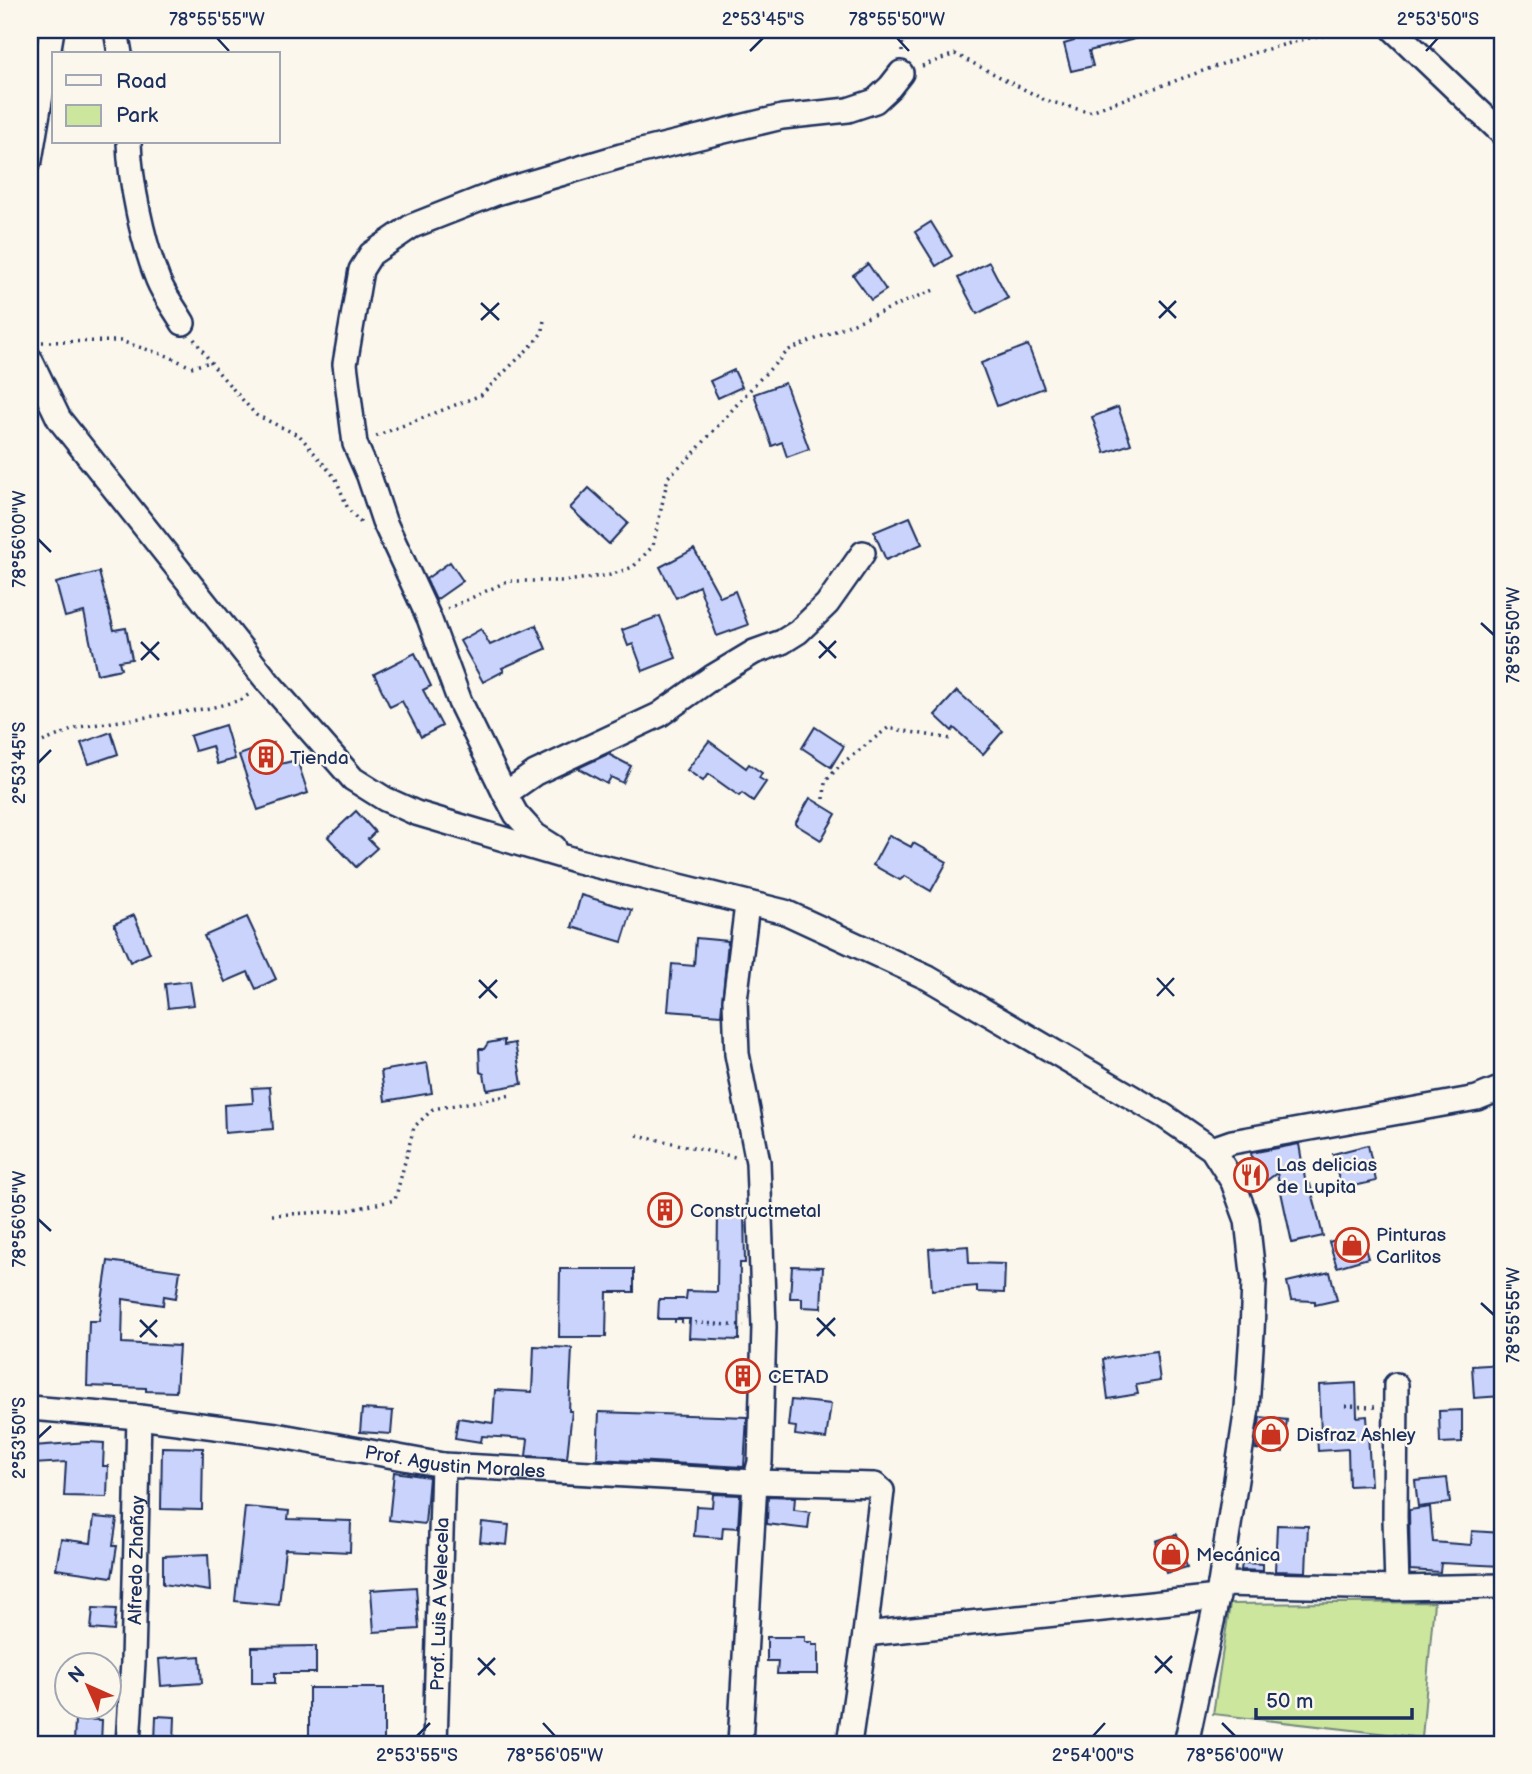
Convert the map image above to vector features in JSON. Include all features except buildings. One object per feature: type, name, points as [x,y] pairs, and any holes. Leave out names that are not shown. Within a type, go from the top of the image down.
[{"type":"street","points":[[30,160],[52,30]]},
{"type":"street","points":[[116,30],[120,52]]},
{"type":"street","points":[[1394,30],[1502,133]]},
{"type":"street","points":[[578,861],[535,835],[516,814],[505,794],[460,702],[429,618],[384,521],[355,444],[345,364],[361,270],[384,243],[412,226],[496,192],[621,156],[782,117],[848,110],[875,101],[901,73]]},
{"type":"street","points":[[129,144],[130,163],[144,233],[158,281],[183,323]]},
{"type":"street","points":[[30,359],[59,419],[268,682],[354,779],[385,799],[416,813],[578,861],[747,905],[785,912],[928,978],[1164,1116],[1212,1149],[1233,1182],[1247,1220],[1254,1282],[1247,1408],[1219,1591],[1186,1744]]},
{"type":"street","points":[[505,794],[535,773],[659,715],[754,652],[782,642],[798,632],[827,604],[863,553]]},
{"type":"street","points":[[740,1744],[755,1482],[760,1462],[764,1327],[758,1162],[737,1055],[735,1000],[747,905]]},
{"type":"street","points":[[1212,1149],[1232,1142],[1477,1098],[1502,1087]]},
{"type":"street","points":[[1396,1396],[1397,1588]]},
{"type":"street","name":"Prof. Agustin Morales","points":[[30,1408],[139,1417],[276,1435],[443,1465],[755,1482],[875,1485],[882,1492],[865,1634]]},
{"type":"street","name":"Alfredo Zhañay","points":[[128,1744],[133,1662],[139,1417]]},
{"type":"street","name":"Prof. Luis A Velecela","points":[[435,1744],[443,1465]]},
{"type":"street","points":[[849,1744],[865,1634],[1219,1591],[1502,1586]]},
{"type":"path","points":[[901,73],[955,54],[1045,100],[1088,112],[1253,53],[1313,37],[1361,30]]},
{"type":"path","points":[[429,618],[508,581],[566,581],[610,575],[633,567],[653,546],[667,477],[693,454],[789,350],[934,290]]},
{"type":"path","points":[[355,444],[481,395],[534,344],[543,331],[544,318]]},
{"type":"path","points":[[183,323],[211,362],[256,415],[300,436],[336,479],[348,509],[362,524],[384,521]]},
{"type":"path","points":[[30,342],[120,341],[191,367],[211,362]]},
{"type":"path","points":[[30,747],[79,727],[210,708],[241,700],[268,682]]},
{"type":"path","points":[[824,799],[825,782],[840,765],[888,728],[951,739]]},
{"type":"path","points":[[272,1215],[345,1211],[395,1200],[414,1127],[433,1109],[512,1095]]},
{"type":"path","points":[[637,1135],[758,1162]]},
{"type":"path","points":[[674,1321],[764,1327]]},
{"type":"path","points":[[1345,1406],[1396,1396]]},
{"type":"green space","points":[[1434,1602],[1422,1738],[1213,1714],[1230,1604]]},
{"type":"place","name":"Tienda","points":[[266,757]]},
{"type":"place","name":"Las delicias de Lupita","points":[[1251,1175]]},
{"type":"place","name":"Constructmetal","points":[[665,1210]]},
{"type":"place","name":"Pinturas Carlitos","points":[[1352,1245]]},
{"type":"place","name":"CETAD","points":[[743,1376]]},
{"type":"place","name":"Disfraz Ashley","points":[[1271,1434]]},
{"type":"place","name":"Mecánica","points":[[1171,1554]]}]
